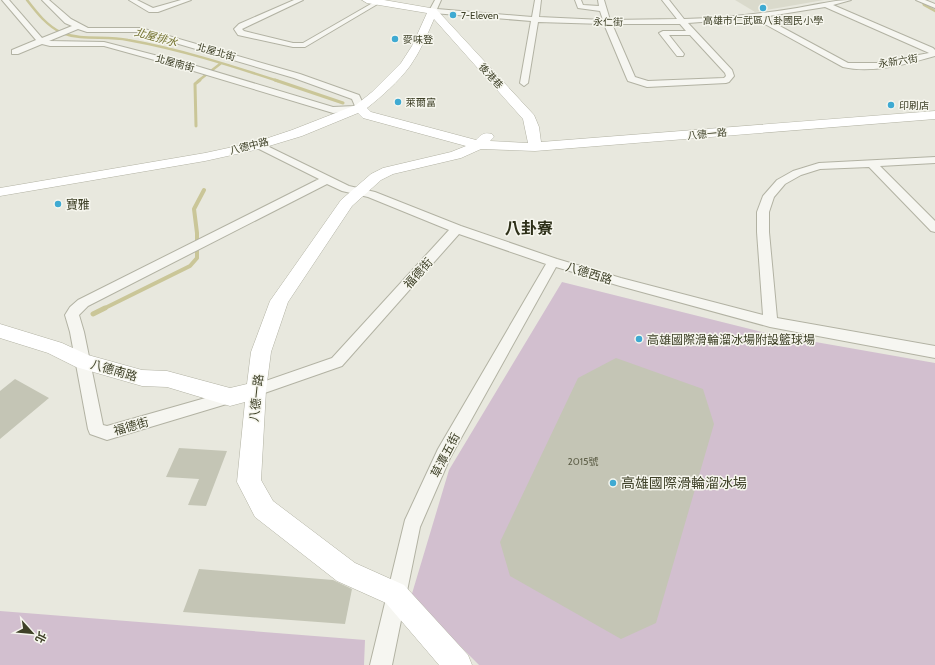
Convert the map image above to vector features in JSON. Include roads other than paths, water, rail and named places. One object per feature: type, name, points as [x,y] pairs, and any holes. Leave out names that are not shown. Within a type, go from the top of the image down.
[{"type":"street","points":[[4,0],[41,41]]},
{"type":"street","name":"北屋北街","points":[[46,0],[68,20],[74,28],[87,30],[138,30],[233,56],[356,97],[360,108]]},
{"type":"street","points":[[132,0],[152,10],[188,0]]},
{"type":"street","points":[[300,0],[242,26],[238,30],[242,33],[293,45],[305,45],[378,2]]},
{"type":"street","name":"永仁街","points":[[367,0],[433,11],[536,20],[607,22],[682,21],[756,16],[848,0]]},
{"type":"street","name":"八德中路","points":[[0,192],[205,157],[259,145],[297,133],[360,108],[376,96],[405,65],[417,46],[438,0]]},
{"type":"street","points":[[524,83],[536,20],[538,0]]},
{"type":"street","points":[[578,0],[580,7],[604,9]]},
{"type":"street","points":[[601,0],[607,22],[631,79],[647,84],[726,80],[730,76],[729,72],[692,33],[665,0]]},
{"type":"street","points":[[919,0],[935,6]]},
{"type":"street","name":"永新六街","points":[[756,16],[851,66],[892,63],[934,54],[930,50],[826,5]]},
{"type":"street","name":"後港巷","points":[[433,11],[529,118],[534,143]]},
{"type":"street","points":[[15,52],[74,28]]},
{"type":"street","points":[[680,54],[664,33],[692,33]]},
{"type":"street","name":"北屋南街","points":[[41,41],[50,44],[104,44],[190,66],[333,110],[360,108]]},
{"type":"street","name":"八德一路","points":[[534,143],[935,107]]},
{"type":"street","name":"八德一路","points":[[360,108],[367,115],[483,141],[534,143],[935,116]]},
{"type":"street","name":"八德一路","points":[[458,665],[395,594],[346,572],[264,509],[249,482],[256,390],[261,352],[279,301],[346,203],[376,177],[388,171],[456,155],[483,141]]},
{"type":"street","name":"八德西路","points":[[259,145],[346,189],[371,194],[457,229],[553,262],[620,282],[770,322],[935,352]]},
{"type":"street","points":[[770,322],[763,232],[763,212],[769,196],[781,182],[797,173],[819,166],[935,160]]},
{"type":"street","points":[[872,164],[935,228]]},
{"type":"street","name":"福德街","points":[[326,180],[83,303],[75,310],[72,315],[77,332],[96,429],[107,432],[256,390],[337,362],[457,229]]},
{"type":"street","name":"草潭五街","points":[[381,665],[395,594],[411,526],[444,454],[553,262]]},
{"type":"street","name":"八德南路","points":[[0,331],[55,348],[83,361],[142,378],[167,379],[230,397]]},
{"type":"waterway","name":"北屋排水","points":[[27,0],[47,23],[62,33],[78,37],[120,39],[166,48],[277,81]]},
{"type":"waterway","points":[[922,0],[924,5],[935,11]]},
{"type":"waterway","name":"北屋排水","points":[[198,81],[220,64]]},
{"type":"waterway","name":"北屋排水","points":[[196,126],[195,84],[200,80]]},
{"type":"waterway","points":[[277,81],[343,103]]},
{"type":"waterway","name":"北屋排水","points":[[103,309],[190,266],[197,258],[197,233],[194,209],[204,190]]},
{"type":"waterway","name":"北屋排水","points":[[93,314],[103,309]]},
{"type":"place","name":"高雄市仁武區八卦國民小學","points":[[763,8]]},
{"type":"place","name":"7-Eleven","points":[[453,15]]},
{"type":"place","name":"麥味登","points":[[395,39]]},
{"type":"place","name":"萊爾富","points":[[398,102]]},
{"type":"place","name":"印刷店","points":[[891,105]]},
{"type":"place","name":"寶雅","points":[[58,204]]},
{"type":"place","name":"高雄國際滑輪溜冰場附設籃球場","points":[[639,339]]},
{"type":"place","name":"高雄國際滑輪溜冰場","points":[[613,483]]},
{"type":"district","name":"八卦寮","points":[[529,228]]}]
